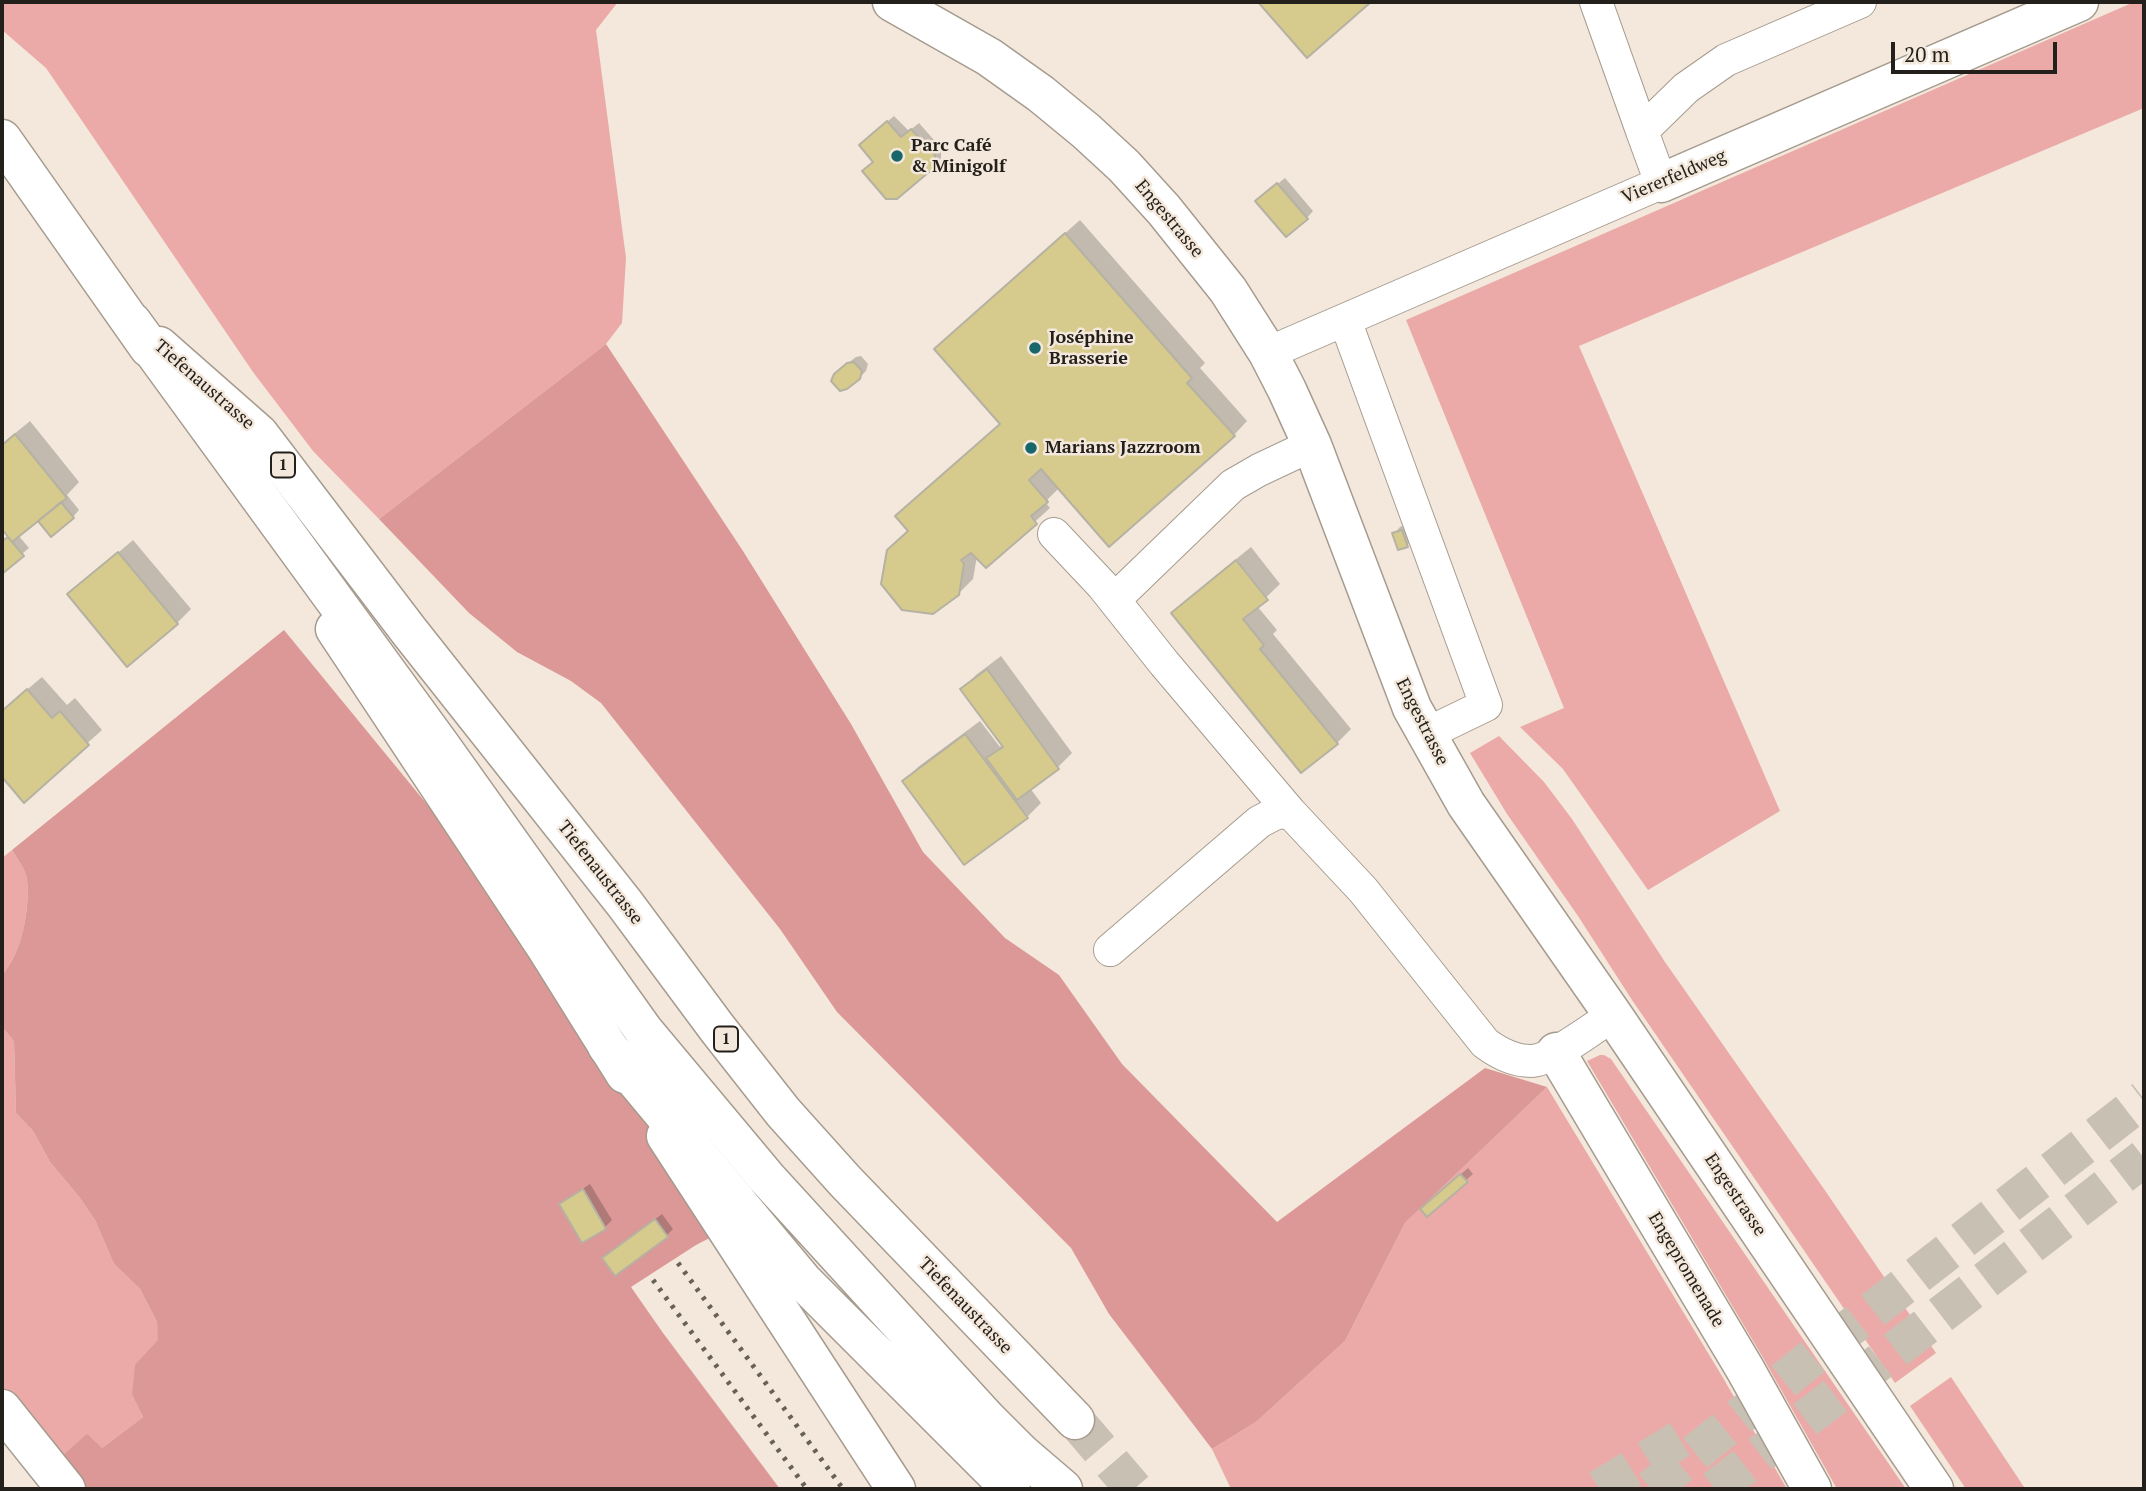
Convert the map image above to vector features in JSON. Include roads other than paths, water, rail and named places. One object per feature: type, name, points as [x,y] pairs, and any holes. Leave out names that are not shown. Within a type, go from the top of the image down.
[{"type":"main road","name":"Engestrasse","points":[[891,2],[989,57],[1086,131],[1124,166],[1164,210],[1228,290],[1268,353],[1312,445],[1412,708],[1466,804],[1613,1015],[1934,1489]]},
{"type":"main road","name":"Viererfeldweg","points":[[1661,183],[2079,2]]},
{"type":"main road","name":"Tiefenaustrasse","points":[[2,139],[132,322],[537,935],[896,1489]]},
{"type":"main road","name":"Tiefenaustrasse","points":[[132,322],[259,434],[409,632],[625,904],[783,1112],[845,1181],[1075,1420]]},
{"type":"main road","points":[[132,322],[645,1031],[766,1177],[987,1419],[1063,1489]]},
{"type":"main road","points":[[607,1046],[803,1281],[1011,1489]]},
{"type":"main road","name":"Engepromenade","points":[[1556,1052],[1745,1369],[1812,1489]]},
{"type":"main road","points":[[2,1409],[66,1489]]},
{"type":"lane","points":[[1596,2],[1661,183]]},
{"type":"lane","points":[[1642,131],[1686,89],[1726,60],[1860,2]]},
{"type":"lane","name":"Viererfeldweg","points":[[1268,353],[1661,183]]},
{"type":"lane","points":[[1345,320],[1486,705],[1426,734]]},
{"type":"lane","points":[[1114,600],[1233,485],[1312,445]]},
{"type":"lane","points":[[1054,534],[1102,585],[1290,812],[1363,890],[1485,1043],[1500,1054],[1532,1061],[1556,1052],[1613,1015]]},
{"type":"lane","points":[[1110,950],[1259,821],[1276,813],[1290,812]]},
{"type":"tunnel","points":[[1651,1489],[1815,1355],[2144,1099]]},
{"type":"tunnel","points":[[1715,1489],[2144,1158]]},
{"type":"tunnel","points":[[1075,1420],[1134,1489]]},
{"type":"tunnel","points":[[1599,1489],[1682,1438]]},
{"type":"railway","points":[[678,1263],[843,1489]]},
{"type":"railway","points":[[653,1280],[807,1489]]},
{"type":"place","name":"Parc Café & Minigolf","points":[[897,156]]},
{"type":"place","name":"Joséphine Brasserie","points":[[1035,348]]},
{"type":"place","name":"Marians Jazzroom","points":[[1031,448]]}]
